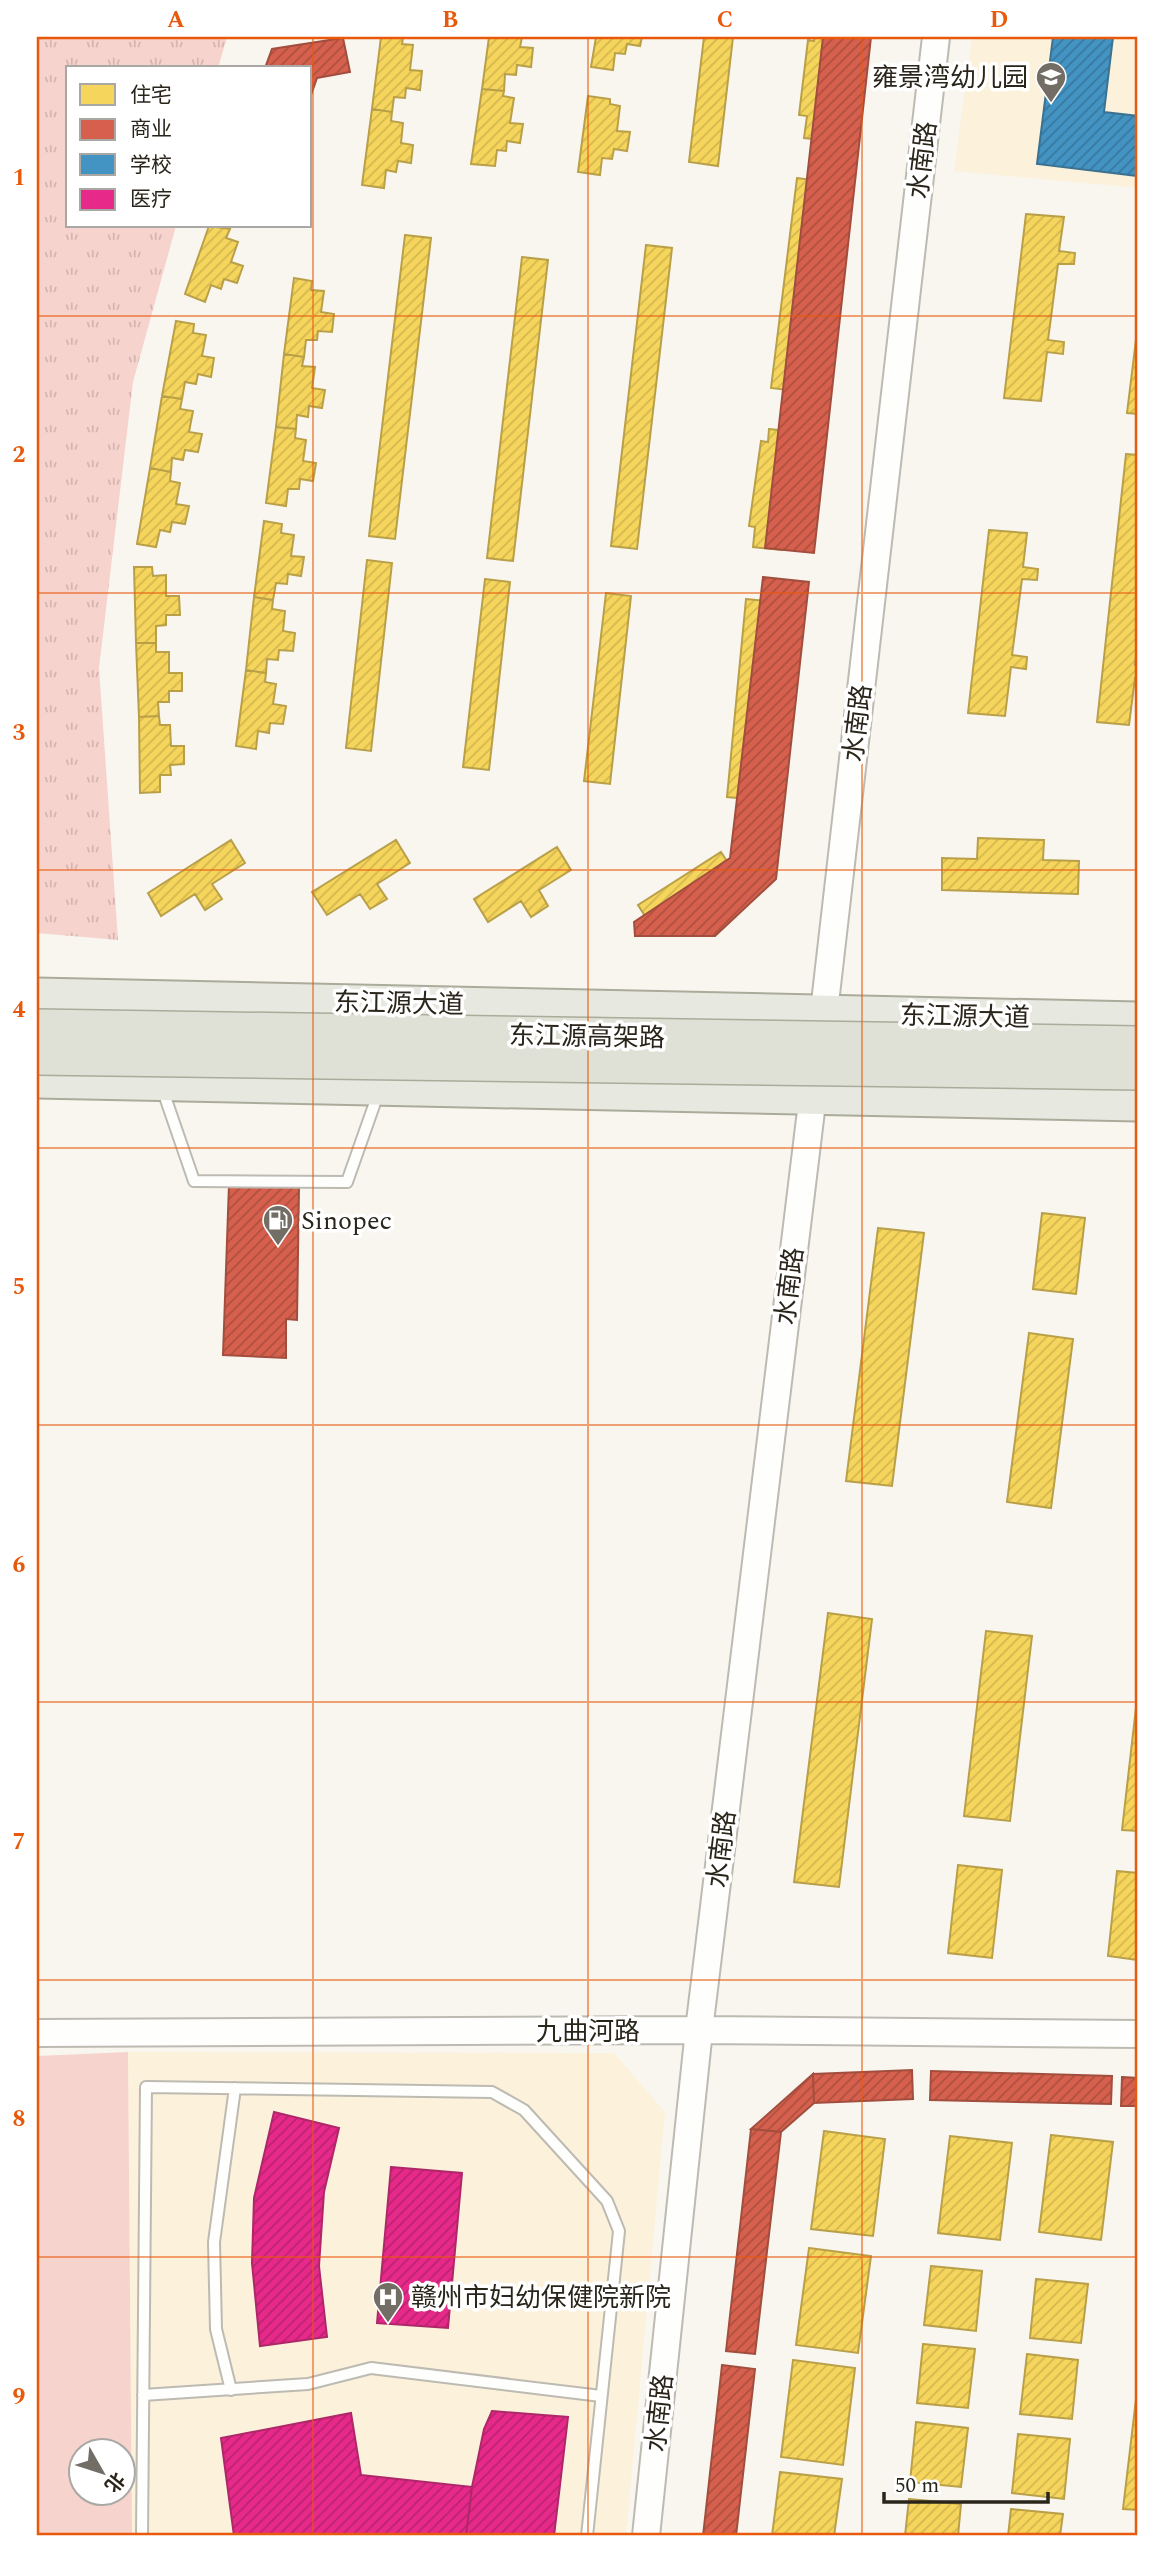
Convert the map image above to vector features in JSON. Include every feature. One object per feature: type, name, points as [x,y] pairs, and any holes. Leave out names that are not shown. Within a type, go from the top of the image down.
[{"type":"highway","name":"东江源高架路","points":[[37,1027],[1138,1044]]},
{"type":"highway","name":"东江源高架路","points":[[37,1056],[1138,1072]]},
{"type":"main road","name":"东江源大道","points":[[37,995],[1138,1019]]},
{"type":"main road","points":[[37,1081],[161,1086],[812,1095],[1138,1104]]},
{"type":"street","name":"水南路","points":[[646,2536],[699,2030],[824,1014],[936,37]]},
{"type":"street","name":"九曲河路","points":[[37,2033],[699,2030],[1138,2034]]},
{"type":"lane","points":[[161,1086],[194,1181],[347,1182],[380,1089]]},
{"type":"lane","points":[[142,2536],[146,2087],[492,2092],[524,2110],[607,2201],[619,2231],[587,2536]]},
{"type":"lane","points":[[231,2390],[216,2329],[214,2242],[235,2088]]},
{"type":"lane","points":[[143,2395],[308,2384],[371,2368],[601,2396]]},
{"type":"shaded area","name":"雍景湾幼儿园","points":[[972,37],[1138,37],[1138,188],[954,171]]},
{"type":"shaded area","name":"赣州市妇幼保健院新院","points":[[128,2052],[614,2053],[665,2112],[626,2536],[132,2536],[132,2506],[136,2506],[136,2436],[131,2436]]},
{"type":"green space","points":[[37,37],[227,37],[219,66],[66,66],[66,228],[175,228],[133,382],[99,668],[118,940],[37,933]]},
{"type":"green space","points":[[128,2052],[131,2436],[66,2436],[66,2506],[132,2506],[132,2536],[37,2536],[37,2056]]},
{"type":"building: 住宅","points":[[381,37],[403,38],[402,44],[413,45],[410,70],[422,71],[420,90],[406,88],[405,98],[394,97],[392,112],[372,109]]},
{"type":"building: 住宅","points":[[489,37],[522,37],[520,47],[533,48],[531,67],[517,65],[516,75],[505,74],[504,91],[482,89]]},
{"type":"building: 住宅","points":[[596,37],[642,37],[640,46],[627,44],[625,54],[615,53],[613,70],[591,67]]},
{"type":"building: 住宅","points":[[704,37],[733,37],[718,166],[689,162]]},
{"type":"building: 住宅","points":[[815,37],[842,37],[839,64],[861,66],[858,91],[837,88],[831,141],[804,138],[807,116],[799,115],[808,40],[814,41]]},
{"type":"building: 住宅","points":[[482,89],[504,91],[503,96],[514,98],[510,123],[523,124],[520,143],[507,141],[506,151],[497,150],[495,166],[471,164]]},
{"type":"building: 住宅","points":[[588,96],[610,99],[610,104],[620,106],[617,131],[630,132],[627,151],[614,149],[612,159],[602,158],[600,175],[578,172]]},
{"type":"building: 住宅","points":[[372,109],[392,112],[391,121],[403,123],[401,143],[413,145],[411,163],[398,161],[396,172],[386,170],[384,188],[362,185]]},
{"type":"building: 住宅","points":[[797,178],[828,182],[825,218],[846,221],[843,246],[820,243],[811,324],[832,327],[829,351],[808,348],[802,392],[771,388]]},
{"type":"building: 住宅","points":[[1026,214],[1064,217],[1059,251],[1075,253],[1074,264],[1058,264],[1048,340],[1064,342],[1063,354],[1047,352],[1041,401],[1004,398]]},
{"type":"building: 住宅","points":[[208,228],[230,229],[226,238],[238,242],[231,262],[243,266],[237,283],[224,279],[221,289],[211,285],[205,302],[185,294]]},
{"type":"building: 住宅","points":[[405,235],[431,238],[395,539],[369,536]]},
{"type":"building: 住宅","points":[[646,245],[672,248],[637,549],[611,546]]},
{"type":"building: 住宅","points":[[522,257],[548,260],[513,561],[487,558]]},
{"type":"building: 住宅","points":[[294,278],[312,281],[311,290],[324,291],[321,312],[334,314],[332,332],[318,331],[317,340],[306,340],[304,357],[284,354]]},
{"type":"building: 住宅","points":[[176,321],[194,324],[193,333],[206,335],[202,356],[214,358],[211,377],[198,374],[196,384],[185,382],[182,399],[162,396]]},
{"type":"building: 住宅","points":[[1138,323],[1138,414],[1127,413]]},
{"type":"building: 住宅","points":[[284,354],[304,357],[302,366],[315,367],[312,388],[325,390],[322,408],[309,406],[308,417],[297,415],[296,429],[276,427]]},
{"type":"building: 住宅","points":[[162,396],[182,399],[180,409],[193,411],[189,432],[202,434],[198,452],[185,450],[183,460],[172,458],[171,472],[150,468]]},
{"type":"building: 住宅","points":[[276,427],[296,429],[295,438],[306,440],[303,461],[316,463],[313,481],[300,479],[299,489],[288,489],[286,506],[266,503]]},
{"type":"building: 住宅","points":[[769,429],[796,432],[791,476],[812,479],[809,501],[789,499],[782,550],[753,547],[755,527],[749,526],[761,441],[768,442]]},
{"type":"building: 住宅","points":[[1126,454],[1138,455],[1138,638],[1135,665],[1138,665],[1138,679],[1135,678],[1129,725],[1097,722]]},
{"type":"building: 住宅","points":[[150,468],[171,472],[170,481],[180,483],[176,504],[189,506],[185,524],[172,522],[170,532],[160,530],[156,547],[137,544]]},
{"type":"building: 住宅","points":[[264,521],[282,524],[281,533],[294,535],[291,556],[304,557],[301,576],[288,574],[287,584],[276,583],[273,600],[254,597]]},
{"type":"building: 住宅","points":[[989,530],[1027,533],[1023,567],[1038,569],[1037,580],[1022,579],[1012,655],[1027,657],[1026,669],[1011,667],[1005,716],[968,713]]},
{"type":"building: 住宅","points":[[367,560],[392,563],[371,751],[346,748]]},
{"type":"building: 住宅","points":[[134,567],[152,567],[153,576],[166,575],[166,596],[179,596],[180,615],[166,615],[166,625],[156,626],[156,643],[136,643]]},
{"type":"building: 住宅","points":[[485,579],[510,582],[489,770],[463,767]]},
{"type":"building: 住宅","points":[[606,593],[631,596],[610,784],[584,781]]},
{"type":"building: 住宅","points":[[254,597],[273,600],[272,609],[285,611],[283,631],[295,633],[293,651],[279,650],[278,660],[267,659],[266,673],[246,670]]},
{"type":"building: 住宅","points":[[746,599],[777,602],[774,634],[795,637],[792,662],[771,661],[764,733],[785,736],[782,762],[761,760],[757,800],[727,797]]},
{"type":"building: 住宅","points":[[136,643],[156,643],[156,652],[169,652],[169,673],[182,673],[182,691],[169,691],[169,702],[158,702],[159,716],[139,717]]},
{"type":"building: 住宅","points":[[246,670],[266,673],[265,682],[276,684],[273,704],[286,706],[283,724],[270,723],[269,733],[258,731],[256,749],[236,746]]},
{"type":"building: 住宅","points":[[159,716],[160,725],[170,725],[171,746],[184,746],[184,764],[170,765],[171,775],[160,775],[160,792],[140,793],[139,717]]},
{"type":"building: 住宅","points":[[978,838],[1044,840],[1043,860],[1079,861],[1078,894],[942,890],[942,858],[977,859]]},
{"type":"building: 住宅","points":[[231,840],[245,863],[212,884],[222,899],[205,910],[195,894],[161,916],[148,893]]},
{"type":"building: 住宅","points":[[396,840],[410,863],[377,884],[387,899],[370,909],[360,894],[327,915],[312,892]]},
{"type":"building: 住宅","points":[[557,847],[571,870],[539,890],[548,906],[531,917],[521,901],[488,922],[474,899]]},
{"type":"building: 住宅","points":[[721,852],[736,875],[703,896],[712,911],[695,922],[685,906],[652,927],[638,905]]},
{"type":"building: 住宅","points":[[1042,1213],[1085,1218],[1076,1294],[1033,1289]]},
{"type":"building: 住宅","points":[[878,1228],[924,1233],[892,1486],[846,1481]]},
{"type":"building: 住宅","points":[[1029,1333],[1073,1339],[1051,1508],[1007,1502]]},
{"type":"building: 住宅","points":[[828,1613],[872,1619],[839,1887],[794,1882]]},
{"type":"building: 住宅","points":[[986,1631],[1032,1636],[1010,1821],[964,1816]]},
{"type":"building: 住宅","points":[[1138,1690],[1138,1831],[1122,1830]]},
{"type":"building: 住宅","points":[[958,1865],[1002,1870],[992,1958],[948,1953]]},
{"type":"building: 住宅","points":[[1117,1871],[1138,1873],[1138,1960],[1108,1956]]},
{"type":"building: 住宅","points":[[824,2131],[885,2139],[873,2236],[811,2229]]},
{"type":"building: 住宅","points":[[1051,2135],[1113,2142],[1101,2240],[1039,2232]]},
{"type":"building: 住宅","points":[[950,2136],[1012,2143],[1000,2240],[938,2233]]},
{"type":"building: 住宅","points":[[809,2248],[871,2256],[858,2353],[796,2345]]},
{"type":"building: 住宅","points":[[931,2266],[982,2271],[976,2331],[924,2325]]},
{"type":"building: 住宅","points":[[1036,2279],[1088,2284],[1081,2343],[1030,2338]]},
{"type":"building: 住宅","points":[[923,2344],[975,2349],[968,2408],[917,2403]]},
{"type":"building: 住宅","points":[[1027,2354],[1078,2360],[1072,2419],[1020,2414]]},
{"type":"building: 住宅","points":[[793,2360],[855,2368],[843,2465],[781,2457]]},
{"type":"building: 住宅","points":[[1138,2382],[1138,2510],[1123,2509]]},
{"type":"building: 住宅","points":[[916,2422],[968,2428],[961,2487],[910,2482]]},
{"type":"building: 住宅","points":[[1018,2434],[1070,2439],[1064,2499],[1012,2493]]},
{"type":"building: 住宅","points":[[780,2472],[842,2479],[834,2536],[772,2536]]},
{"type":"building: 住宅","points":[[909,2499],[961,2504],[958,2536],[905,2536]]},
{"type":"building: 住宅","points":[[1011,2509],[1063,2514],[1060,2536],[1008,2536]]},
{"type":"building: 商业","points":[[823,37],[871,37],[814,553],[765,548]]},
{"type":"building: 商业","points":[[343,38],[350,72],[317,78],[312,92],[312,66],[266,66],[272,49]]},
{"type":"building: 商业","points":[[763,577],[809,582],[776,879],[715,936],[635,936],[634,922],[730,858]]},
{"type":"building: 商业","points":[[229,1184],[299,1186],[297,1320],[286,1319],[286,1358],[223,1355]]},
{"type":"building: 商业","points":[[912,2070],[913,2099],[814,2103],[813,2074]]},
{"type":"building: 商业","points":[[931,2071],[1112,2076],[1111,2104],[930,2100]]},
{"type":"building: 商业","points":[[813,2074],[814,2103],[781,2132],[751,2129]]},
{"type":"building: 商业","points":[[1122,2077],[1138,2078],[1138,2106],[1121,2106]]},
{"type":"building: 商业","points":[[751,2129],[781,2132],[755,2354],[726,2351]]},
{"type":"building: 商业","points":[[722,2365],[755,2369],[736,2536],[703,2536]]},
{"type":"building: 学校","points":[[1053,37],[1113,37],[1104,112],[1138,116],[1138,176],[1037,164]]},
{"type":"building: 医疗","points":[[274,2112],[339,2128],[324,2192],[319,2266],[327,2337],[260,2346],[252,2263],[254,2198]]},
{"type":"building: 医疗","points":[[391,2167],[462,2173],[448,2328],[377,2323]]},
{"type":"building: 医疗","points":[[492,2411],[568,2417],[554,2536],[234,2536],[221,2438],[351,2413],[361,2475],[472,2487],[484,2429]]},
{"type":"building: 医疗","points":[[492,2411],[568,2417],[554,2536],[466,2536],[472,2487],[484,2429]]},
{"type":"place","name":"雍景湾幼儿园","points":[[1051,104]]},
{"type":"place","name":"Sinopec","points":[[278,1247]]},
{"type":"place","name":"赣州市妇幼保健院新院","points":[[388,2324]]}]
